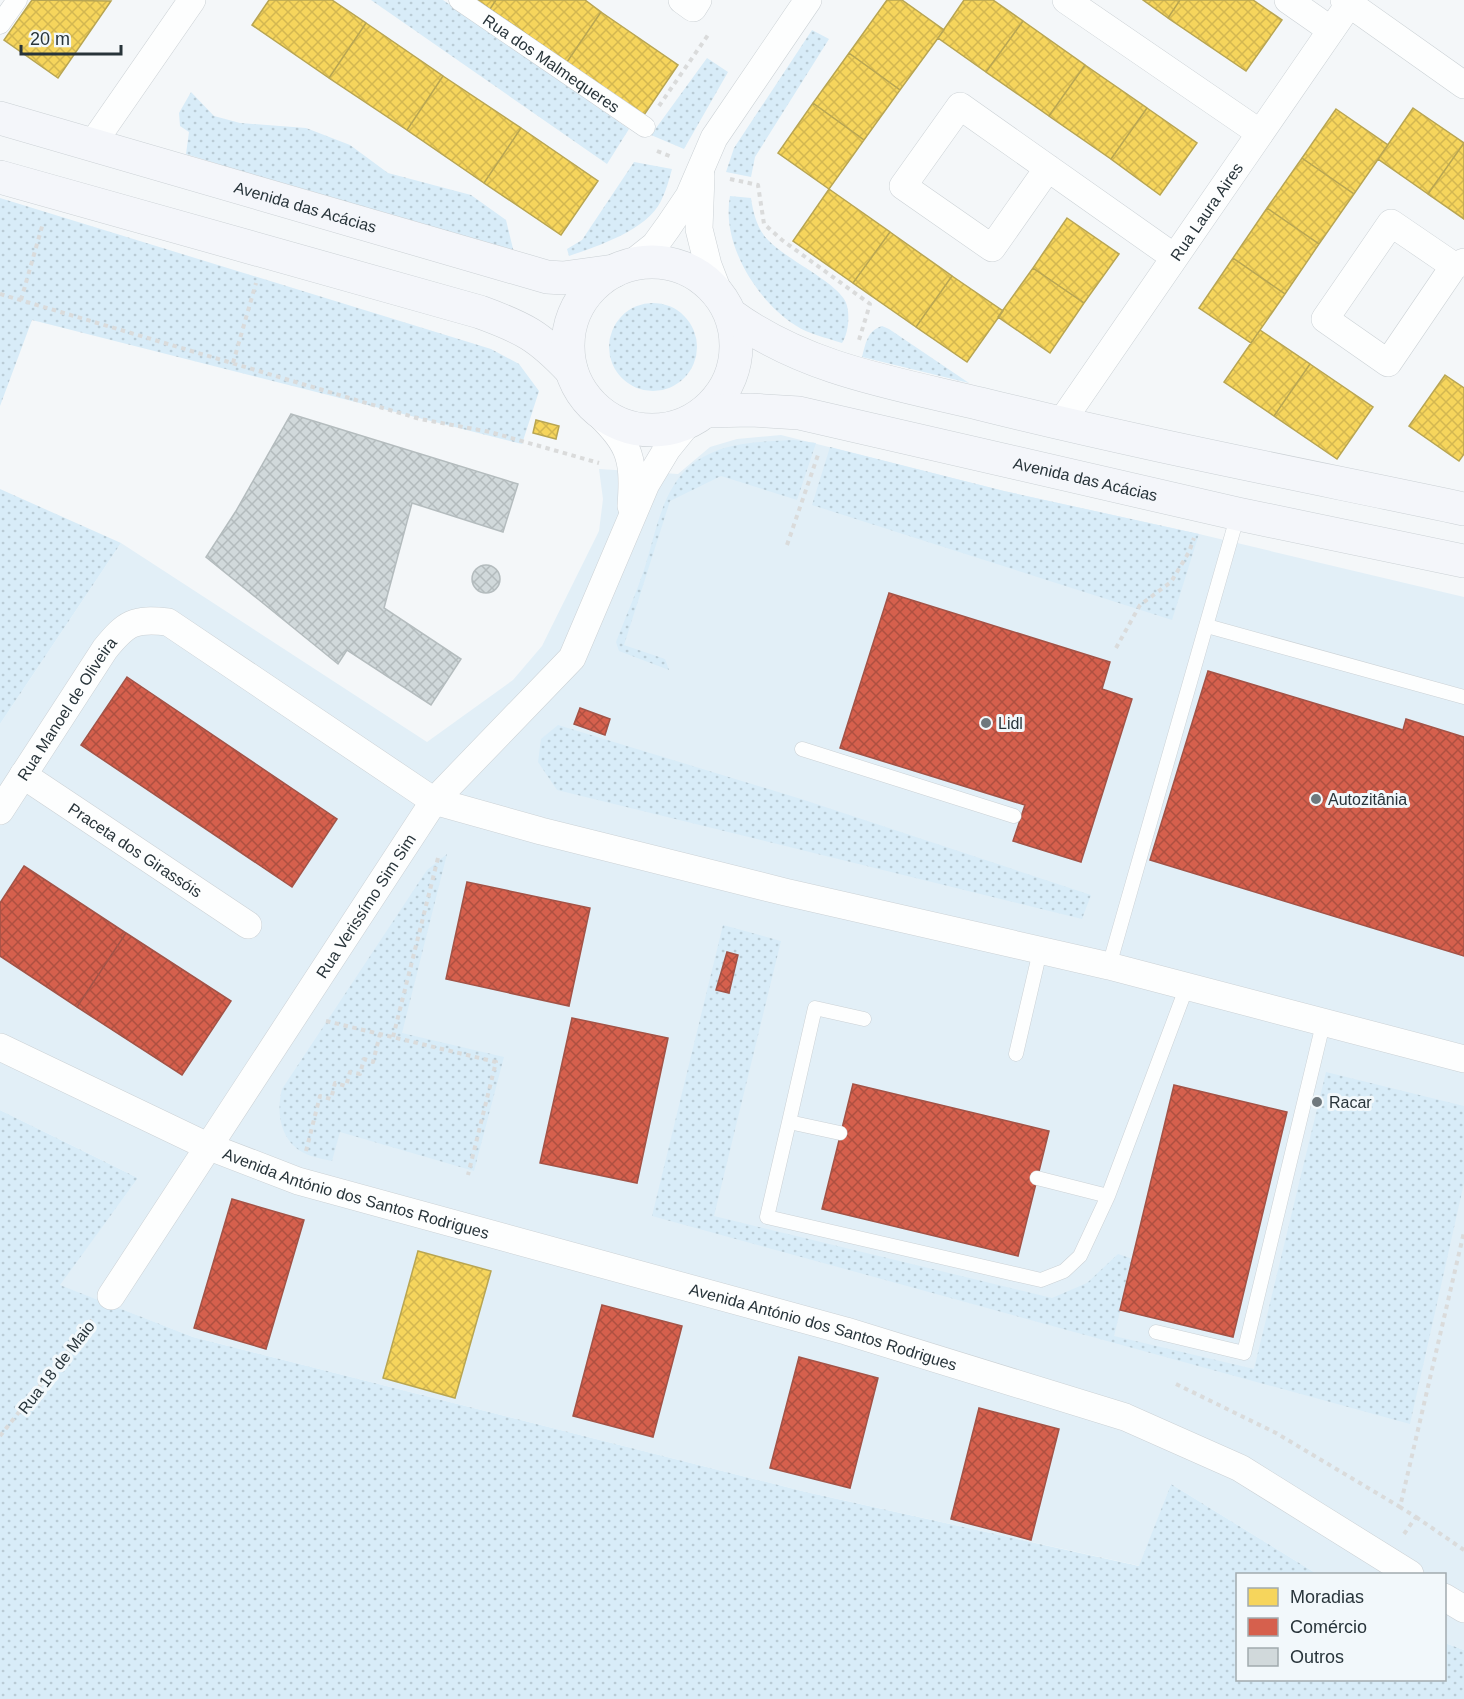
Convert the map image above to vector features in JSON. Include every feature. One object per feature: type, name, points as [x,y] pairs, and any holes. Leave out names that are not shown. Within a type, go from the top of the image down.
[{"type":"main road","name":"Avenida das Acácias","points":[[0,118],[93,143],[547,277],[563,278],[667,263],[687,269],[706,280],[726,306],[779,346],[849,372],[1060,424],[1464,509]]},
{"type":"main road","name":"Avenida das Acácias","points":[[0,177],[480,312],[514,324],[544,342],[571,370]]},
{"type":"main road","name":"Avenida das Acácias","points":[[622,268],[599,281],[576,309],[568,339],[571,370],[579,389],[591,406],[608,419],[627,427],[647,431],[668,429],[697,417],[751,410],[799,413],[1238,514],[1464,561]]},
{"type":"main road","points":[[697,417],[720,396],[730,378],[736,357],[736,336],[726,306]]},
{"type":"street","points":[[0,24],[17,0]]},
{"type":"street","points":[[93,143],[192,0]]},
{"type":"street","name":"Rua dos Malmequeres","points":[[459,0],[645,128]]},
{"type":"street","points":[[622,268],[655,245],[668,227],[702,168],[714,138],[808,0]]},
{"type":"street","points":[[1066,0],[1260,133]]},
{"type":"street","points":[[1288,0],[1331,30]]},
{"type":"street","points":[[1349,1],[1464,85]]},
{"type":"street","name":"Rua Laura Aires","points":[[1060,424],[1349,1]]},
{"type":"street","points":[[1048,168],[992,248],[903,186],[960,106],[1048,168],[1174,257]]},
{"type":"street","points":[[702,168],[699,229],[708,265],[726,306]]},
{"type":"street","points":[[1391,223],[1459,264],[1388,363],[1325,319],[1391,223]]},
{"type":"street","name":"Rua Verissímo Sim Sim","points":[[591,406],[615,430],[628,449],[634,473],[629,528]]},
{"type":"street","name":"Rua Verissímo Sim Sim","points":[[111,1296],[434,801],[572,658],[646,484],[667,449],[697,417]]},
{"type":"street","name":"Rua Manoel de Oliveira","points":[[0,811],[105,649],[122,628],[144,619],[168,622],[434,801]]},
{"type":"street","name":"Praceta dos Girassóis","points":[[23,775],[248,925]]},
{"type":"street","points":[[434,801],[597,845],[1109,966],[1323,1024],[1464,1059]]},
{"type":"street","name":"Avenida António dos Santos Rodrigues","points":[[0,1047],[207,1146],[298,1181],[846,1331],[1125,1417],[1240,1468],[1407,1573]]},
{"type":"street","points":[[1446,1598],[1464,1609]]},
{"type":"lane","points":[[1109,966],[1238,514]]},
{"type":"lane","points":[[1207,626],[1464,697]]},
{"type":"lane","points":[[802,749],[1014,816]]},
{"type":"lane","points":[[1016,1054],[1040,951]]},
{"type":"lane","points":[[864,1019],[814,1008],[767,1217],[1041,1280],[1064,1271],[1080,1256],[1108,1196],[1187,986]]},
{"type":"lane","points":[[1156,1332],[1244,1353],[1323,1024]]},
{"type":"lane","points":[[789,1122],[840,1133]]},
{"type":"lane","points":[[1037,1178],[1108,1196]]},
{"type":"path","points":[[691,2],[715,24],[635,142],[725,178],[758,185],[765,224],[783,240],[870,304],[849,372]]},
{"type":"path","points":[[21,300],[44,217]]},
{"type":"path","points":[[233,363],[257,280]]},
{"type":"path","points":[[0,294],[420,418],[500,435],[605,465]]},
{"type":"path","points":[[787,545],[822,445]]},
{"type":"path","points":[[1116,648],[1140,605],[1171,582],[1189,552],[1196,530]]},
{"type":"path","points":[[393,1037],[440,848]]},
{"type":"path","points":[[322,1020],[496,1062],[468,1175]]},
{"type":"path","points":[[298,1181],[320,1096],[331,1099],[335,1083],[346,1086],[350,1072],[360,1074],[364,1059],[373,1062],[380,1034]]},
{"type":"path","points":[[1400,1507],[1464,1232]]},
{"type":"path","name":"Rua 18 de Maio","points":[[0,1436],[27,1405],[111,1296]]},
{"type":"path","points":[[1176,1384],[1276,1433],[1400,1507],[1464,1550]]},
{"type":"path","points":[[1387,1560],[1416,1517]]},
{"type":"shaded area","points":[[371,0],[443,0],[629,129],[607,164]]},
{"type":"shaded area","points":[[812,30],[829,39],[755,157],[751,177],[726,172],[734,148]]},
{"type":"shaded area","points":[[707,58],[728,72],[684,149],[651,135]]},
{"type":"shaded area","points":[[191,92],[214,116],[240,123],[306,128],[350,145],[388,173],[471,195],[506,220],[515,257],[186,154],[189,132],[180,126],[179,113]]},
{"type":"shaded area","points":[[634,162],[672,169],[663,197],[654,211],[621,236],[569,256],[567,249],[582,240]]},
{"type":"shaded area","points":[[730,196],[751,198],[754,215],[764,236],[786,255],[829,284],[844,299],[848,309],[848,321],[842,343],[795,325],[767,301],[755,286],[736,251],[729,214]]},
{"type":"shaded area","points":[[0,198],[491,349],[519,364],[539,391],[522,444],[32,320],[0,406]]},
{"type":"shaded area","points":[[644,303],[662,303],[678,310],[690,322],[697,338],[697,356],[690,372],[678,384],[662,391],[644,391],[628,384],[616,372],[609,356],[609,338],[616,322],[628,310]]},
{"type":"shaded area","points":[[882,326],[969,383],[862,357],[870,334]]},
{"type":"shaded area","points":[[781,435],[1004,491],[1199,534],[1464,597],[1464,1650],[1446,1643],[1446,1573],[1315,1573],[1171,1484],[1140,1566],[806,1492],[193,1337],[59,1285],[138,1178],[0,1110],[0,724],[121,543],[427,742],[513,680],[542,646],[599,531],[603,499],[599,469],[678,474],[710,447],[737,439]]},
{"type":"shaded area","points":[[794,440],[816,443],[797,500],[721,476],[670,501],[624,645],[665,659],[669,670],[619,651],[616,642],[641,579],[658,522],[671,491],[680,477],[691,465],[726,447]]},
{"type":"shaded area","points":[[830,447],[1004,491],[1199,534],[1172,620],[812,505]]},
{"type":"shaded area","points":[[0,489],[121,543],[0,724]]},
{"type":"shaded area","points":[[558,725],[801,799],[1091,895],[1082,919],[557,790],[538,762],[541,739]]},
{"type":"shaded area","points":[[447,854],[402,1033],[504,1057],[474,1171],[340,1132],[332,1161],[304,1153],[296,1148],[285,1134],[280,1116],[282,1089],[427,870]]},
{"type":"shaded area","points":[[723,925],[781,941],[714,1216],[1052,1298],[1087,1283],[1118,1254],[1133,1259],[1114,1336],[1254,1369],[1326,1072],[1464,1106],[1464,1183],[1410,1424],[652,1216]]},
{"type":"shaded area","points":[[0,1110],[138,1178],[60,1285],[193,1337],[806,1492],[1139,1566],[1171,1484],[1315,1573],[1236,1573],[1236,1681],[1446,1681],[1446,1643],[1464,1650],[1464,1699],[0,1699]]},
{"type":"building: Moradias","points":[[32,0],[111,1],[58,78],[4,40]]},
{"type":"building: Moradias","points":[[269,0],[332,0],[366,23],[329,78],[252,25]]},
{"type":"building: Moradias","points":[[477,0],[496,0],[490,9]]},
{"type":"building: Moradias","points":[[496,0],[585,0],[601,12],[567,62],[490,9]]},
{"type":"building: Moradias","points":[[887,0],[902,0],[944,30],[900,90],[849,53]]},
{"type":"building: Moradias","points":[[964,0],[993,0],[1023,21],[986,72],[938,38]]},
{"type":"building: Moradias","points":[[1143,0],[1180,0],[1168,18]]},
{"type":"building: Moradias","points":[[1180,0],[1253,0],[1282,20],[1246,71],[1168,18]]},
{"type":"building: Moradias","points":[[601,12],[678,65],[644,115],[567,62]]},
{"type":"building: Moradias","points":[[1023,21],[1085,65],[1049,116],[986,72]]},
{"type":"building: Moradias","points":[[366,23],[443,76],[407,130],[329,78]]},
{"type":"building: Moradias","points":[[849,53],[900,90],[864,140],[813,103]]},
{"type":"building: Moradias","points":[[1085,65],[1147,108],[1111,159],[1049,116]]},
{"type":"building: Moradias","points":[[443,76],[521,128],[484,183],[407,130]]},
{"type":"building: Moradias","points":[[813,103],[864,140],[829,189],[778,153]]},
{"type":"building: Moradias","points":[[1147,108],[1197,143],[1160,195],[1111,159]]},
{"type":"building: Moradias","points":[[1413,108],[1464,143],[1428,194],[1378,159]]},
{"type":"building: Moradias","points":[[1336,109],[1388,145],[1354,194],[1302,158]]},
{"type":"building: Moradias","points":[[521,128],[598,181],[561,235],[484,183]]},
{"type":"building: Moradias","points":[[1464,143],[1464,219],[1428,194]]},
{"type":"building: Moradias","points":[[1302,158],[1354,194],[1319,244],[1267,208]]},
{"type":"building: Moradias","points":[[829,189],[890,232],[853,283],[793,241]]},
{"type":"building: Moradias","points":[[1267,208],[1319,244],[1285,294],[1233,258]]},
{"type":"building: Moradias","points":[[1067,218],[1119,254],[1084,303],[1033,268]]},
{"type":"building: Moradias","points":[[890,232],[952,276],[916,327],[853,283]]},
{"type":"building: Moradias","points":[[1233,258],[1285,294],[1251,343],[1199,308]]},
{"type":"building: Moradias","points":[[1033,268],[1084,303],[1050,353],[998,317]]},
{"type":"building: Moradias","points":[[952,276],[1003,311],[967,362],[916,327]]},
{"type":"building: Moradias","points":[[1260,330],[1310,364],[1274,416],[1224,382]]},
{"type":"building: Moradias","points":[[1310,364],[1373,407],[1337,459],[1274,416]]},
{"type":"building: Moradias","points":[[1445,375],[1464,388],[1464,454],[1459,461],[1409,426]]},
{"type":"building: Moradias","points":[[536,420],[559,426],[556,439],[533,433]]},
{"type":"building: Moradias","points":[[418,1251],[491,1271],[455,1398],[383,1378]]},
{"type":"building: Comércio","name":"Lidl","points":[[889,593],[1110,662],[1102,689],[1132,699],[1081,862],[1013,841],[1025,805],[840,748]]},
{"type":"building: Comércio","name":"Autozitânia","points":[[1208,671],[1403,730],[1406,719],[1464,737],[1464,956],[1150,860]]},
{"type":"building: Comércio","points":[[127,677],[337,819],[292,887],[81,745]]},
{"type":"building: Comércio","points":[[580,708],[610,719],[605,735],[574,724]]},
{"type":"building: Comércio","points":[[24,866],[126,933],[77,1007],[0,956],[0,903]]},
{"type":"building: Comércio","points":[[467,882],[590,908],[569,1006],[446,979]]},
{"type":"building: Comércio","points":[[126,933],[231,1001],[182,1075],[77,1007]]},
{"type":"building: Comércio","points":[[727,952],[738,955],[729,993],[716,990]]},
{"type":"building: Comércio","points":[[572,1018],[668,1038],[637,1183],[540,1163]]},
{"type":"building: Comércio","points":[[853,1084],[1049,1131],[1018,1256],[822,1209]]},
{"type":"building: Comércio","points":[[1174,1085],[1287,1112],[1233,1337],[1120,1310]]},
{"type":"building: Comércio","points":[[232,1199],[304,1220],[266,1349],[194,1328]]},
{"type":"building: Comércio","points":[[602,1305],[682,1326],[653,1437],[573,1416]]},
{"type":"building: Comércio","points":[[799,1357],[878,1378],[850,1488],[770,1468]]},
{"type":"building: Comércio","points":[[979,1408],[1059,1429],[1031,1540],[951,1519]]},
{"type":"building: Outros","points":[[291,414],[518,484],[503,532],[412,503],[384,608],[461,659],[431,705],[347,650],[338,664],[206,557],[236,511]]},
{"type":"building: Outros","points":[[486,565],[496,569],[500,579],[496,589],[486,593],[476,589],[472,579],[476,569]]},
{"type":"place","name":"Lidl","points":[[986,723]]},
{"type":"place","name":"Autozitânia","points":[[1316,799]]},
{"type":"place","name":"Racar","points":[[1317,1102]]}]
